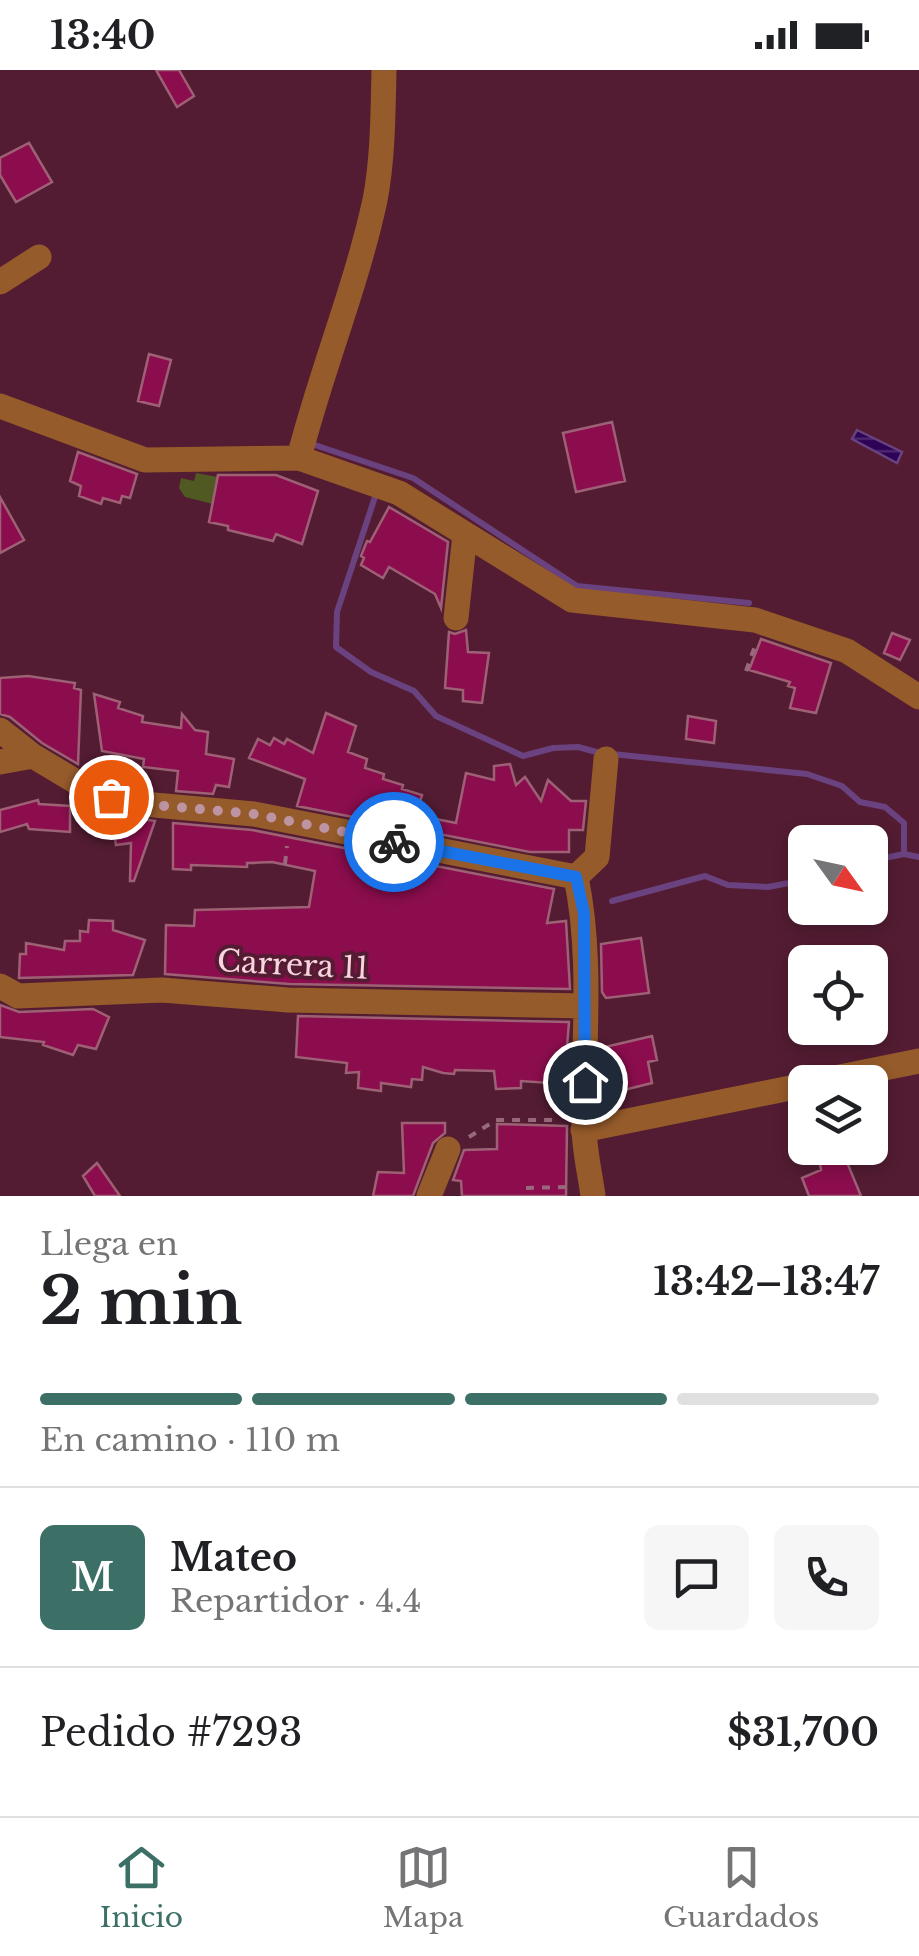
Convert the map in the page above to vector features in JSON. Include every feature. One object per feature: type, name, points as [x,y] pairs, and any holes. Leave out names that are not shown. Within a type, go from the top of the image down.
[{"type":"street","points":[[299,458],[376,197],[384,70]]},
{"type":"street","points":[[0,282],[39,257]]},
{"type":"street","points":[[0,406],[145,460],[299,458],[399,493],[572,600],[755,620],[847,652],[919,698]]},
{"type":"street","points":[[456,618],[466,534]]},
{"type":"street","points":[[0,730],[33,756],[90,790],[132,803],[254,814],[576,877]]},
{"type":"street","points":[[0,762],[33,756]]},
{"type":"street","points":[[576,877],[597,857],[606,759]]},
{"type":"street","points":[[576,877],[584,913],[584,1125],[592,1192]]},
{"type":"street","name":"Carrera 11","points":[[0,986],[18,996],[162,990],[288,1000],[586,1006]]},
{"type":"street","points":[[888,1067],[919,1061]]},
{"type":"street","points":[[584,1125],[788,1087]]},
{"type":"street","points":[[429,1196],[448,1150]]},
{"type":"path","points":[[448,1150],[496,1120],[584,1125]]},
{"type":"path","points":[[526,1188],[592,1192]]},
{"type":"green space","points":[[196,473],[218,477],[213,504],[185,497],[179,488],[181,478],[194,481]]},
{"type":"shaded area","points":[[857,430],[902,452],[897,463],[852,439]]},
{"type":"building","points":[[156,70],[179,70],[194,96],[177,107]]},
{"type":"building","points":[[29,143],[52,182],[16,202],[0,175],[0,158]]},
{"type":"building","points":[[149,354],[171,360],[159,406],[138,401]]},
{"type":"building","points":[[612,422],[625,481],[576,492],[563,433]]},
{"type":"building","points":[[78,452],[137,474],[130,498],[122,496],[120,503],[103,498],[101,504],[79,496],[81,486],[70,481]]},
{"type":"building","points":[[218,475],[276,475],[318,491],[302,544],[276,534],[273,541],[209,522]]},
{"type":"building","points":[[0,497],[24,540],[0,553]]},
{"type":"building","points":[[389,507],[448,542],[441,608],[435,594],[389,567],[383,578],[361,565],[367,541],[370,542]]},
{"type":"building","points":[[466,630],[468,652],[489,653],[482,703],[463,701],[463,690],[445,688],[449,632]]},
{"type":"building","points":[[892,633],[910,640],[900,660],[884,653]]},
{"type":"building","points":[[761,639],[831,663],[816,713],[790,708],[795,688],[788,686],[790,682],[749,670]]},
{"type":"building","points":[[28,676],[75,683],[74,688],[81,690],[78,764],[0,714],[0,678]]},
{"type":"building","points":[[94,694],[120,702],[118,708],[143,716],[142,722],[181,728],[182,714],[195,730],[208,732],[206,754],[234,759],[229,787],[216,785],[213,794],[176,791],[178,771],[143,767],[144,759],[102,751]]},
{"type":"building","points":[[326,713],[356,726],[348,752],[367,759],[365,768],[384,774],[383,779],[403,785],[402,789],[422,795],[416,815],[456,823],[466,773],[494,780],[494,766],[510,764],[516,785],[525,777],[541,801],[548,780],[571,801],[586,801],[583,830],[569,830],[569,852],[530,852],[297,806],[305,779],[249,758],[258,739],[270,745],[274,738],[284,744],[287,739],[313,753]]},
{"type":"building","points":[[688,716],[716,721],[714,743],[686,739]]},
{"type":"building","points":[[38,800],[39,804],[70,806],[70,832],[29,829],[27,824],[0,832],[0,810]]},
{"type":"building","points":[[111,814],[155,821],[134,881],[130,881],[131,843],[116,845]]},
{"type":"building","points":[[173,823],[252,830],[554,889],[547,923],[566,921],[570,989],[289,984],[165,974],[166,925],[194,926],[195,910],[309,907],[315,871],[272,862],[247,863],[247,867],[191,865],[191,870],[173,869]]},
{"type":"building","points":[[89,920],[113,921],[113,930],[145,940],[133,975],[19,978],[20,954],[26,954],[26,943],[64,950],[65,941],[80,941],[80,931],[88,932]]},
{"type":"building","points":[[641,938],[649,993],[606,998],[602,992],[601,944]]},
{"type":"building","points":[[0,1005],[19,1012],[93,1009],[109,1017],[96,1049],[78,1045],[73,1055],[43,1045],[44,1042],[0,1037]]},
{"type":"building","points":[[298,1016],[569,1022],[564,1084],[521,1081],[521,1088],[496,1089],[494,1071],[455,1070],[454,1074],[423,1067],[422,1080],[412,1079],[411,1087],[381,1083],[381,1091],[358,1088],[359,1072],[346,1073],[347,1063],[296,1057]]},
{"type":"building","points":[[652,1036],[657,1060],[648,1062],[652,1083],[612,1093],[601,1048]]},
{"type":"building","points":[[402,1123],[445,1123],[445,1133],[433,1143],[413,1196],[373,1196],[378,1172],[404,1173]]},
{"type":"building","points":[[497,1124],[567,1126],[566,1196],[462,1196],[461,1181],[453,1180],[464,1150],[497,1149]]},
{"type":"building","points":[[97,1163],[120,1196],[95,1196],[83,1176]]},
{"type":"building","points":[[820,1165],[848,1165],[861,1196],[809,1196],[802,1178],[821,1170]]},
{"type":"waterway","points":[[312,444],[413,478],[577,586],[749,603]]},
{"type":"waterway","points":[[375,497],[337,612],[336,647],[371,672],[414,691],[436,716],[523,756],[553,748],[578,747],[600,753]]},
{"type":"waterway","points":[[612,754],[807,774],[842,786],[860,802],[885,807],[904,823],[904,854]]},
{"type":"waterway","points":[[888,857],[904,854],[919,857]]},
{"type":"waterway","points":[[612,901],[705,876],[728,885],[768,887],[788,883]]},
{"type":"way so far","points":[[111,797],[132,803],[254,814],[394,842]]},
{"type":"route","points":[[394,842],[576,877],[584,913],[585,1082]]}]
